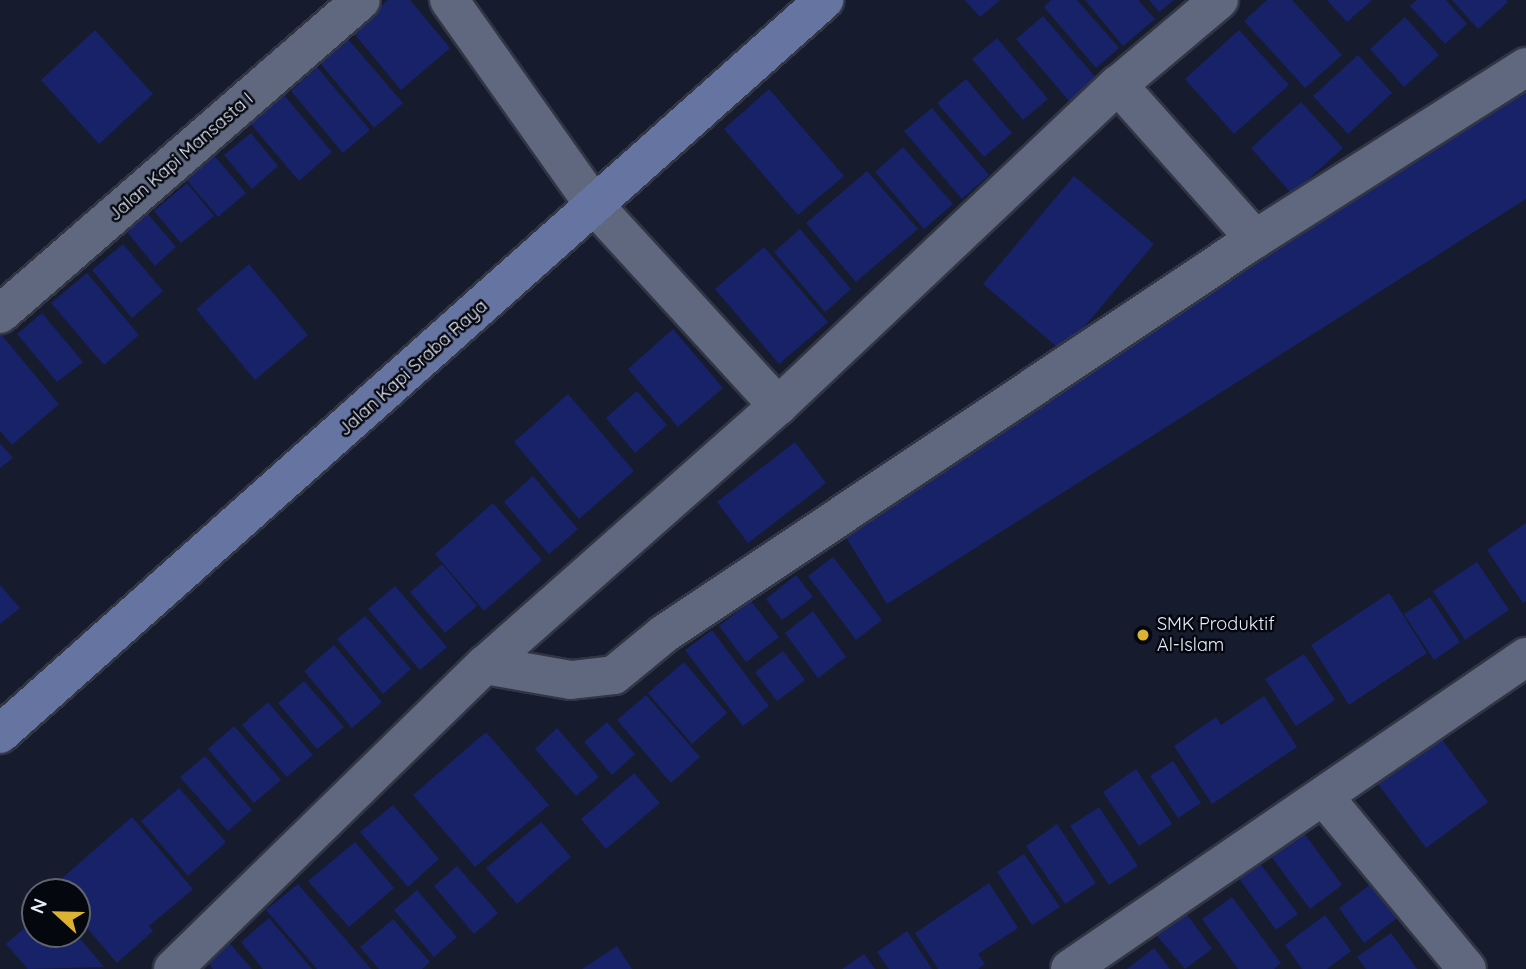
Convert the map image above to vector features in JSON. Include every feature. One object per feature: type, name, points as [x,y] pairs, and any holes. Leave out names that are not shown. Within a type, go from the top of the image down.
[{"type":"street","name":"Jalan Kapi Mansasta I","points":[[0,314],[361,0]]},
{"type":"street","points":[[449,0],[595,206],[778,406]]},
{"type":"street","name":"Jalan Kapi Sraba Raya","points":[[0,734],[824,0]]},
{"type":"street","points":[[173,969],[485,665],[778,406],[1118,85],[1219,0]]},
{"type":"street","points":[[485,665],[572,680],[614,675],[664,634],[1255,239],[1526,67]]},
{"type":"street","points":[[1118,85],[1255,239]]},
{"type":"street","points":[[1070,969],[1325,798],[1526,657]]},
{"type":"street","points":[[1325,798],[1467,969]]},
{"type":"building","points":[[388,0],[410,0],[450,48],[401,90],[352,31]]},
{"type":"building","points":[[965,0],[1000,0],[980,17]]},
{"type":"building","points":[[1051,0],[1077,0],[1119,48],[1096,68],[1044,7]]},
{"type":"building","points":[[1085,0],[1138,0],[1155,19],[1123,46]]},
{"type":"building","points":[[1149,0],[1174,0],[1159,12]]},
{"type":"building","points":[[1267,0],[1292,0],[1342,55],[1305,88],[1244,21]]},
{"type":"building","points":[[1327,0],[1372,0],[1347,22]]},
{"type":"building","points":[[1417,0],[1446,0],[1467,24],[1445,44],[1410,6]]},
{"type":"building","points":[[1452,0],[1506,0],[1508,2],[1478,29]]},
{"type":"building","points":[[1043,16],[1097,79],[1070,102],[1016,39]]},
{"type":"building","points":[[1405,17],[1439,55],[1404,87],[1370,49]]},
{"type":"building","points":[[95,30],[153,94],[99,144],[41,80]]},
{"type":"building","points":[[1239,30],[1289,85],[1234,134],[1185,79]]},
{"type":"building","points":[[997,38],[1048,99],[1023,120],[972,59]]},
{"type":"building","points":[[348,39],[403,103],[374,128],[320,63]]},
{"type":"building","points":[[1358,55],[1392,93],[1348,134],[1313,96]]},
{"type":"building","points":[[317,67],[370,130],[343,153],[291,91]]},
{"type":"building","points":[[966,79],[1012,133],[984,157],[937,103]]},
{"type":"building","points":[[769,89],[844,176],[798,215],[724,129]]},
{"type":"building","points":[[1526,89],[1526,199],[887,604],[839,526]]},
{"type":"building","points":[[284,95],[332,152],[299,181],[250,123]]},
{"type":"building","points":[[1301,102],[1343,148],[1292,194],[1251,148]]},
{"type":"building","points":[[932,108],[989,175],[962,199],[904,131]]},
{"type":"building","points":[[251,133],[278,166],[252,189],[224,155]]},
{"type":"building","points":[[903,147],[953,204],[924,229],[875,172]]},
{"type":"building","points":[[212,153],[246,193],[218,217],[184,177]]},
{"type":"building","points":[[867,171],[918,229],[856,282],[806,223]]},
{"type":"building","points":[[1074,176],[1154,244],[1063,352],[983,284]]},
{"type":"building","points":[[187,183],[214,216],[181,243],[154,211]]},
{"type":"building","points":[[148,214],[176,247],[155,266],[127,232]]},
{"type":"building","points":[[800,229],[851,289],[825,312],[774,252]]},
{"type":"building","points":[[123,244],[163,291],[132,318],[92,270]]},
{"type":"building","points":[[764,247],[828,322],[779,364],[715,289]]},
{"type":"building","points":[[249,264],[308,335],[255,380],[196,309]]},
{"type":"building","points":[[87,273],[139,335],[104,365],[51,303]]},
{"type":"building","points":[[42,313],[83,362],[57,382],[17,334]]},
{"type":"building","points":[[673,329],[723,388],[678,427],[628,369]]},
{"type":"building","points":[[0,333],[59,404],[12,445],[0,431]]},
{"type":"building","points":[[637,391],[667,425],[635,453],[606,418]]},
{"type":"building","points":[[568,394],[634,471],[579,519],[514,442]]},
{"type":"building","points":[[795,442],[826,483],[748,543],[717,502]]},
{"type":"building","points":[[0,443],[13,458],[0,468]]},
{"type":"building","points":[[533,476],[578,529],[549,554],[504,502]]},
{"type":"building","points":[[493,503],[542,560],[484,611],[435,554]]},
{"type":"building","points":[[1526,523],[1526,601],[1523,603],[1487,550]]},
{"type":"building","points":[[833,557],[882,620],[856,640],[808,576]]},
{"type":"building","points":[[1477,562],[1509,610],[1465,640],[1433,591]]},
{"type":"building","points":[[442,564],[477,606],[445,633],[410,592]]},
{"type":"building","points":[[796,575],[813,597],[782,620],[766,599]]},
{"type":"building","points":[[0,585],[20,608],[0,624]]},
{"type":"building","points":[[395,586],[447,647],[420,670],[368,609]]},
{"type":"building","points":[[1389,593],[1427,653],[1349,705],[1311,645]]},
{"type":"building","points":[[1430,597],[1460,642],[1434,660],[1404,614]]},
{"type":"building","points":[[751,601],[779,637],[746,662],[719,626]]},
{"type":"building","points":[[813,611],[846,657],[818,678],[785,633]]},
{"type":"building","points":[[365,616],[411,669],[383,694],[337,639]]},
{"type":"building","points":[[712,630],[769,706],[743,726],[685,650]]},
{"type":"building","points":[[334,645],[382,702],[352,728],[304,671]]},
{"type":"building","points":[[783,651],[805,680],[777,701],[755,672]]},
{"type":"building","points":[[1304,654],[1335,700],[1296,726],[1265,679]]},
{"type":"building","points":[[684,662],[727,713],[692,744],[648,693]]},
{"type":"building","points":[[304,681],[344,727],[317,749],[278,703]]},
{"type":"building","points":[[646,695],[700,757],[671,783],[617,720]]},
{"type":"building","points":[[1264,696],[1297,747],[1212,804],[1174,746],[1216,717],[1221,725]]},
{"type":"building","points":[[268,702],[313,755],[287,777],[242,725]]},
{"type":"building","points":[[607,722],[635,754],[612,775],[584,742]]},
{"type":"building","points":[[234,726],[281,780],[254,803],[208,749]]},
{"type":"building","points":[[557,728],[599,777],[576,796],[535,749]]},
{"type":"building","points":[[486,732],[549,805],[475,867],[413,795]]},
{"type":"building","points":[[1440,737],[1488,802],[1426,848],[1378,784]]},
{"type":"building","points":[[205,756],[252,810],[228,831],[180,777]]},
{"type":"building","points":[[1173,761],[1201,803],[1178,818],[1150,776]]},
{"type":"building","points":[[1136,769],[1172,824],[1139,846],[1103,792]]},
{"type":"building","points":[[634,773],[660,803],[606,849],[581,819]]},
{"type":"building","points":[[179,788],[226,842],[188,876],[141,821]]},
{"type":"building","points":[[393,805],[439,859],[408,887],[360,832]]},
{"type":"building","points":[[1099,807],[1138,866],[1109,885],[1070,826]]},
{"type":"building","points":[[132,817],[193,889],[149,926],[153,931],[117,963],[91,932],[91,878],[62,878]]},
{"type":"building","points":[[541,822],[571,857],[517,904],[486,868]]},
{"type":"building","points":[[1057,824],[1096,883],[1065,904],[1026,846]]},
{"type":"building","points":[[1299,826],[1342,885],[1310,909],[1267,851]]},
{"type":"building","points":[[355,842],[394,888],[349,927],[308,881]]},
{"type":"building","points":[[1024,854],[1060,907],[1032,925],[997,872]]},
{"type":"building","points":[[1259,862],[1298,914],[1276,930],[1238,877]]},
{"type":"building","points":[[457,866],[498,913],[474,934],[434,886]]},
{"type":"building","points":[[989,883],[1018,928],[978,954],[985,964],[978,969],[938,969],[915,933]]},
{"type":"building","points":[[298,884],[371,969],[317,969],[266,910]]},
{"type":"building","points":[[1371,884],[1397,918],[1364,943],[1339,908]]},
{"type":"building","points":[[417,890],[457,937],[434,957],[394,910]]},
{"type":"building","points":[[1232,897],[1281,963],[1274,969],[1238,969],[1202,919]]},
{"type":"building","points":[[1183,909],[1212,949],[1185,969],[1153,931]]},
{"type":"building","points":[[1325,915],[1351,951],[1327,969],[1302,969],[1285,945]]},
{"type":"building","points":[[269,918],[312,969],[263,969],[241,942]]},
{"type":"building","points":[[393,919],[430,962],[422,969],[379,969],[360,947]]},
{"type":"building","points":[[21,931],[21,948],[88,948],[104,967],[28,969],[6,944]]},
{"type":"building","points":[[907,931],[932,969],[889,969],[877,952]]},
{"type":"building","points":[[1391,933],[1417,969],[1366,969],[1357,957]]},
{"type":"building","points":[[224,937],[252,969],[213,969],[202,956]]},
{"type":"building","points":[[617,946],[632,969],[582,969]]},
{"type":"building","points":[[1154,948],[1170,969],[1127,969]]},
{"type":"building","points":[[864,954],[875,969],[842,969]]},
{"type":"place","name":"SMK Produktif Al-Islam","points":[[1143,635]]}]
